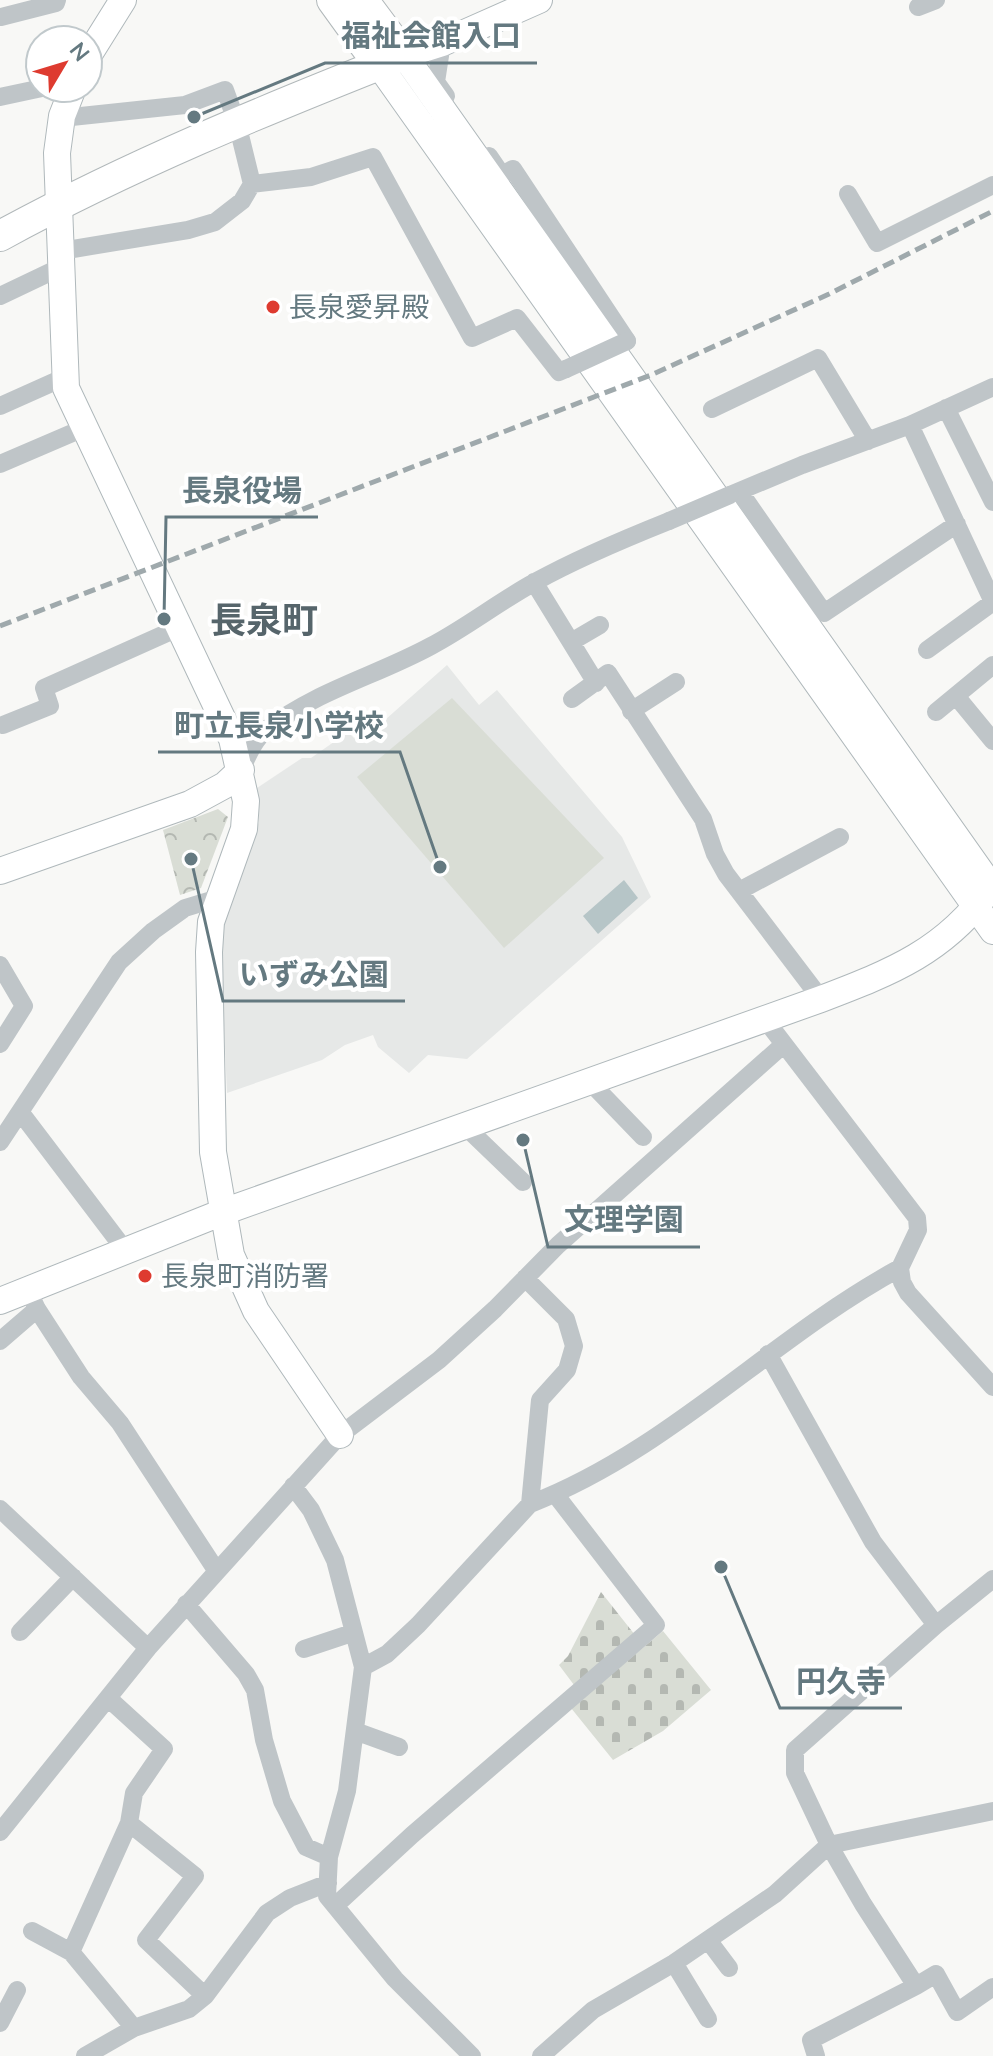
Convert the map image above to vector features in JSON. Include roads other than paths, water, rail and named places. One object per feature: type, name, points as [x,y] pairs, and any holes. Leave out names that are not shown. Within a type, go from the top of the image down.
[{"type":"main road","points":[[332,0],[392,60]]},
{"type":"main road","points":[[363,0],[392,60]]},
{"type":"main road","points":[[0,236],[59,204],[237,123],[392,60]]},
{"type":"street","points":[[1,17],[56,3],[57,0]]},
{"type":"street","points":[[104,30],[123,0]]},
{"type":"street","points":[[539,0],[442,43],[392,60],[988,892],[993,931]]},
{"type":"street","points":[[918,7],[936,0]]},
{"type":"street","points":[[252,184],[311,177],[373,157],[472,338],[517,318],[559,372],[627,341],[513,169],[502,175],[436,82],[442,43]]},
{"type":"street","points":[[0,296],[61,259],[215,222],[242,201],[252,184],[237,123],[225,90],[185,105],[62,118]]},
{"type":"street","points":[[0,97],[24,92]]},
{"type":"street","points":[[67,104],[57,153],[66,388],[232,739],[246,801],[244,829],[211,922],[209,952],[213,1152],[231,1255],[256,1311],[340,1435]]},
{"type":"street","points":[[848,194],[877,243],[993,185]]},
{"type":"street","points":[[712,409],[818,358],[868,441]]},
{"type":"street","points":[[0,406],[65,377]]},
{"type":"street","points":[[0,871],[190,804],[225,785],[241,770],[251,746],[267,730],[343,685],[429,647],[534,582],[610,545],[910,425],[993,387]]},
{"type":"street","points":[[946,408],[993,502]]},
{"type":"street","points":[[910,425],[993,602],[927,650]]},
{"type":"street","points":[[0,464],[84,428]]},
{"type":"street","points":[[735,494],[824,613],[957,524]]},
{"type":"street","points":[[534,582],[596,683]]},
{"type":"street","points":[[571,642],[600,625]]},
{"type":"street","points":[[3,725],[50,706],[44,688],[178,628]]},
{"type":"street","points":[[936,712],[993,665]]},
{"type":"street","points":[[572,699],[608,673],[703,819],[715,854],[739,891],[821,999]]},
{"type":"street","points":[[631,711],[676,682]]},
{"type":"street","points":[[956,696],[993,741]]},
{"type":"street","points":[[739,891],[840,837]]},
{"type":"street","points":[[0,1341],[32,1300],[125,1250],[897,969],[927,951],[988,892]]},
{"type":"street","points":[[0,1142],[11,1118],[119,962],[153,931],[185,908],[218,898]]},
{"type":"street","points":[[0,965],[24,1006],[0,1044]]},
{"type":"street","points":[[764,1018],[917,1218],[918,1230],[900,1268],[902,1282],[908,1293],[993,1387]]},
{"type":"street","points":[[2,1823],[186,1604],[340,1435],[439,1360],[558,1245],[783,1045]]},
{"type":"street","points":[[590,1082],[643,1137]]},
{"type":"street","points":[[11,1118],[125,1250]]},
{"type":"street","points":[[471,1132],[523,1182]]},
{"type":"street","points":[[363,1667],[387,1654],[418,1625],[530,1504],[555,1494],[623,1456],[703,1405],[768,1354],[900,1268]]},
{"type":"street","points":[[525,1278],[566,1319],[574,1346],[567,1370],[540,1400],[530,1504]]},
{"type":"street","points":[[0,1301],[32,1300]]},
{"type":"street","points":[[32,1300],[81,1377],[120,1423],[216,1570]]},
{"type":"street","points":[[768,1354],[873,1542],[936,1625]]},
{"type":"street","points":[[293,1486],[311,1510],[335,1560],[363,1667],[347,1791],[329,1857],[327,1896],[395,1979],[472,2056]]},
{"type":"street","points":[[335,1906],[412,1835],[656,1625],[555,1494]]},
{"type":"street","points":[[0,1509],[148,1648]]},
{"type":"street","points":[[20,1632],[73,1577]]},
{"type":"street","points":[[916,1986],[829,1845],[795,1773],[795,1750],[936,1625],[993,1579]]},
{"type":"street","points":[[186,1604],[246,1674],[255,1690],[264,1740],[282,1801],[306,1847],[329,1857]]},
{"type":"street","points":[[304,1649],[352,1633]]},
{"type":"street","points":[[71,1952],[129,1823],[134,1793],[164,1749],[108,1698]]},
{"type":"street","points":[[355,1731],[399,1747]]},
{"type":"street","points":[[542,2056],[593,2010],[674,1963],[775,1894],[829,1845],[993,1811]]},
{"type":"street","points":[[129,1823],[195,1876],[146,1940],[205,1996]]},
{"type":"street","points":[[85,2056],[134,2028],[189,2009],[205,1996],[267,1913],[290,1898],[328,1883]]},
{"type":"street","points":[[32,1931],[71,1952],[134,2028]]},
{"type":"street","points":[[708,1940],[729,1968]]},
{"type":"street","points":[[674,1963],[708,2019]]},
{"type":"street","points":[[816,2056],[811,2040],[936,1974],[957,2012],[993,1987]]},
{"type":"street","points":[[0,2023],[17,1990]]},
{"type":"railway","points":[[0,626],[651,375],[829,294],[993,211]]},
{"type":"place","name":"福祉会館入口","points":[[194,117]]},
{"type":"place","name":"長泉愛昇殿","points":[[273,307]]},
{"type":"place","name":"長泉役場","points":[[164,619]]},
{"type":"place","name":"いずみ公園","points":[[191,859]]},
{"type":"place","name":"町立長泉小学校","points":[[440,867]]},
{"type":"place","name":"文理学園","points":[[523,1140]]},
{"type":"place","name":"長泉町消防署","points":[[145,1276]]},
{"type":"place","name":"円久寺","points":[[721,1567]]},
{"type":"district","name":"長泉町","points":[[264,620]]}]
